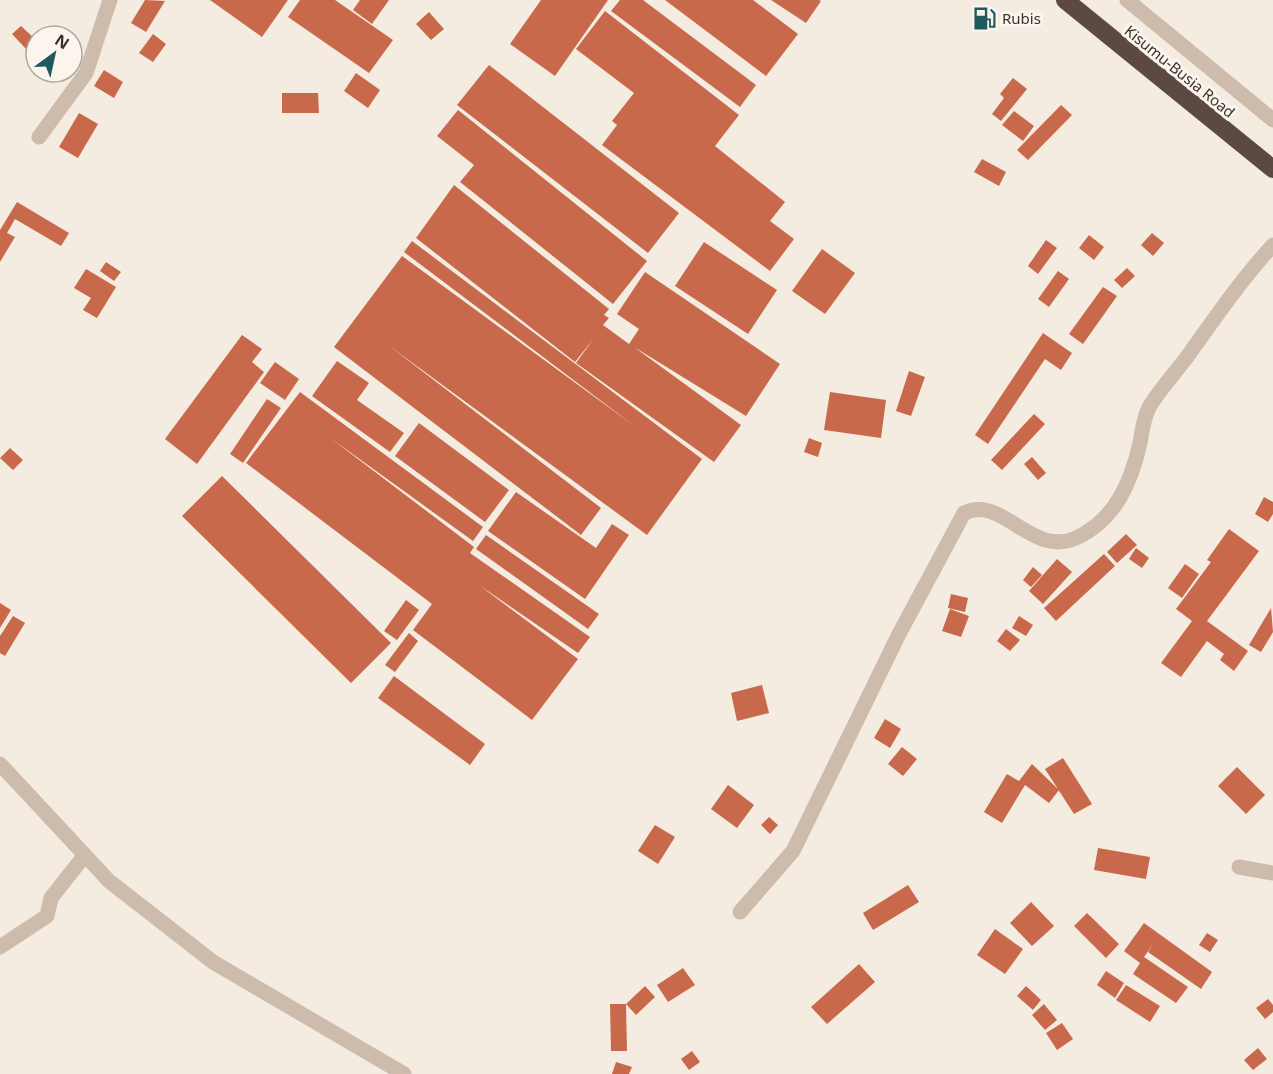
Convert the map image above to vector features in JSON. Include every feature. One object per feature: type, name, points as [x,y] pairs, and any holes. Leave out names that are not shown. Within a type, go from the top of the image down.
[{"type":"highway","name":"Kisumu-Busia Road","points":[[1065,0],[1273,169]]},
{"type":"street","points":[[39,137],[86,73],[110,0]]},
{"type":"street","points":[[1127,0],[1273,120]]},
{"type":"street","points":[[740,912],[793,851],[899,634],[964,513],[974,508],[985,509],[1040,540],[1053,543],[1073,539],[1092,530],[1121,499],[1134,468],[1150,405],[1251,269],[1273,245]]},
{"type":"street","points":[[0,764],[109,881],[213,962],[404,1074]]},
{"type":"street","points":[[0,947],[47,916],[51,898],[84,855]]},
{"type":"street","points":[[1239,867],[1273,873]]},
{"type":"building","points":[[145,0],[165,1],[146,32],[131,23]]},
{"type":"building","points":[[210,0],[288,0],[262,37]]},
{"type":"building","points":[[300,0],[335,0],[393,40],[369,73],[288,17]]},
{"type":"building","points":[[360,0],[389,0],[372,24],[353,10]]},
{"type":"building","points":[[541,0],[608,0],[555,76],[510,44]]},
{"type":"building","points":[[620,0],[643,0],[756,85],[740,107],[611,11]]},
{"type":"building","points":[[665,0],[753,0],[798,34],[766,76]]},
{"type":"building","points":[[771,0],[819,0],[821,1],[806,23]]},
{"type":"building","points":[[605,11],[739,115],[715,146],[785,202],[770,221],[794,239],[770,271],[602,145],[617,125],[612,121],[634,93],[576,49]]},
{"type":"building","points":[[429,12],[444,29],[431,40],[416,24]]},
{"type":"building","points":[[21,26],[24,29],[24,47],[12,34]]},
{"type":"building","points":[[153,34],[166,44],[153,62],[139,53]]},
{"type":"building","points":[[489,65],[679,213],[648,253],[457,105]]},
{"type":"building","points":[[104,70],[123,82],[114,98],[94,86]]},
{"type":"building","points":[[356,73],[380,90],[368,108],[344,91]]},
{"type":"building","points":[[1013,78],[1027,89],[1001,121],[992,114],[1004,98],[1000,94]]},
{"type":"building","points":[[282,93],[318,93],[319,113],[282,113]]},
{"type":"building","points":[[1061,105],[1072,115],[1028,160],[1017,150]]},
{"type":"building","points":[[458,110],[647,261],[613,304],[460,182],[474,165],[437,136]]},
{"type":"building","points":[[1014,111],[1034,126],[1023,141],[1002,125]]},
{"type":"building","points":[[79,113],[98,124],[78,158],[59,147]]},
{"type":"building","points":[[982,159],[1006,172],[999,186],[974,172]]},
{"type":"building","points":[[454,185],[609,309],[604,315],[609,318],[603,325],[629,344],[639,329],[617,314],[645,272],[780,364],[746,416],[634,347],[741,425],[714,462],[576,363],[594,338],[575,362],[416,238]]},
{"type":"building","points":[[17,202],[69,233],[61,246],[15,219],[7,233],[15,237],[0,262],[0,230]]},
{"type":"building","points":[[1152,233],[1164,243],[1153,256],[1141,245]]},
{"type":"building","points":[[1089,235],[1104,247],[1094,260],[1079,248]]},
{"type":"building","points":[[1046,240],[1057,248],[1038,274],[1028,266]]},
{"type":"building","points":[[412,241],[702,459],[647,535],[388,345],[601,508],[581,535],[334,347],[402,256],[637,428],[404,252]]},
{"type":"building","points":[[704,242],[777,290],[748,334],[675,286]]},
{"type":"building","points":[[822,249],[855,273],[825,314],[792,291]]},
{"type":"building","points":[[106,262],[121,272],[114,281],[100,271]]},
{"type":"building","points":[[1127,268],[1135,276],[1122,288],[1114,280]]},
{"type":"building","points":[[86,269],[116,287],[97,318],[83,310],[91,298],[74,288]]},
{"type":"building","points":[[1058,271],[1069,279],[1049,307],[1038,299]]},
{"type":"building","points":[[1103,287],[1117,296],[1083,344],[1069,334]]},
{"type":"building","points":[[1043,333],[1072,353],[1061,370],[1045,359],[988,444],[975,435]]},
{"type":"building","points":[[242,335],[262,349],[252,362],[264,372],[197,464],[165,439]]},
{"type":"building","points":[[337,361],[369,383],[357,400],[404,433],[390,452],[312,396]]},
{"type":"building","points":[[275,362],[299,379],[285,400],[260,383]]},
{"type":"building","points":[[909,371],[925,377],[911,416],[896,411]]},
{"type":"building","points":[[300,392],[483,527],[473,541],[329,437],[474,547],[470,553],[590,637],[578,653],[479,585],[578,659],[532,720],[413,630],[432,604],[246,463]]},
{"type":"building","points":[[830,392],[886,400],[881,438],[824,430]]},
{"type":"building","points":[[267,399],[281,408],[243,463],[230,454]]},
{"type":"building","points":[[1034,414],[1045,424],[1002,470],[991,460]]},
{"type":"building","points":[[419,423],[509,490],[485,522],[395,456]]},
{"type":"building","points":[[809,438],[822,443],[818,457],[804,452]]},
{"type":"building","points":[[10,448],[23,460],[13,470],[0,458]]},
{"type":"building","points":[[1032,457],[1046,473],[1038,480],[1024,464]]},
{"type":"building","points":[[222,476],[391,643],[351,683],[182,516]]},
{"type":"building","points":[[516,492],[596,548],[612,524],[629,535],[585,599],[488,531]]},
{"type":"building","points":[[1264,497],[1273,502],[1273,514],[1268,522],[1255,514]]},
{"type":"building","points":[[1229,529],[1259,551],[1207,621],[1248,651],[1234,671],[1220,660],[1224,654],[1207,641],[1181,677],[1161,663],[1192,621],[1176,609],[1211,562],[1207,560]]},
{"type":"building","points":[[1126,534],[1137,545],[1117,563],[1107,552]]},
{"type":"building","points":[[486,535],[599,614],[588,629],[476,549]]},
{"type":"building","points":[[1136,548],[1149,558],[1142,568],[1129,559]]},
{"type":"building","points":[[1104,554],[1115,566],[1056,621],[1044,608]]},
{"type":"building","points":[[1057,559],[1072,572],[1043,604],[1029,591]]},
{"type":"building","points":[[1185,564],[1199,574],[1182,598],[1168,588]]},
{"type":"building","points":[[1033,567],[1042,575],[1031,587],[1023,580]]},
{"type":"building","points":[[951,594],[968,598],[965,612],[948,608]]},
{"type":"building","points":[[406,600],[419,610],[397,640],[384,631]]},
{"type":"building","points":[[0,603],[11,610],[0,628]]},
{"type":"building","points":[[1271,608],[1273,632],[1261,652],[1249,645]]},
{"type":"building","points":[[950,609],[969,616],[961,637],[942,631]]},
{"type":"building","points":[[13,616],[25,623],[5,656],[0,653],[0,636]]},
{"type":"building","points":[[1019,616],[1033,625],[1026,636],[1012,628]]},
{"type":"building","points":[[1006,629],[1020,640],[1010,651],[997,641]]},
{"type":"building","points":[[409,633],[418,641],[395,672],[385,665]]},
{"type":"building","points":[[394,676],[485,744],[470,765],[378,698]]},
{"type":"building","points":[[762,685],[769,713],[737,721],[731,693]]},
{"type":"building","points":[[885,719],[901,729],[890,748],[874,738]]},
{"type":"building","points":[[902,747],[917,759],[903,776],[888,764]]},
{"type":"building","points":[[1063,758],[1092,804],[1074,814],[1045,769]]},
{"type":"building","points":[[1032,764],[1059,790],[1049,803],[1025,785],[1002,823],[984,812],[1007,774],[1019,781]]},
{"type":"building","points":[[1237,767],[1265,795],[1246,814],[1218,786]]},
{"type":"building","points":[[728,785],[754,805],[737,828],[711,809]]},
{"type":"building","points":[[769,817],[778,825],[770,834],[761,825]]},
{"type":"building","points":[[655,825],[675,837],[658,864],[638,851]]},
{"type":"building","points":[[1098,848],[1150,857],[1146,879],[1094,870]]},
{"type":"building","points":[[908,885],[919,902],[873,930],[863,913]]},
{"type":"building","points":[[1031,902],[1054,926],[1032,946],[1010,923]]},
{"type":"building","points":[[1087,913],[1119,944],[1106,958],[1074,926]]},
{"type":"building","points":[[1144,923],[1212,972],[1201,989],[1148,952],[1153,944],[1144,957],[1188,987],[1176,1003],[1133,974],[1140,963],[1124,951]]},
{"type":"building","points":[[995,929],[1023,949],[1005,974],[977,955]]},
{"type":"building","points":[[1207,933],[1218,940],[1210,952],[1199,945]]},
{"type":"building","points":[[859,964],[875,982],[827,1024],[811,1007]]},
{"type":"building","points":[[683,968],[695,985],[668,1002],[657,985]]},
{"type":"building","points":[[1106,971],[1124,983],[1115,998],[1097,985]]},
{"type":"building","points":[[1126,985],[1160,1006],[1150,1022],[1116,1000]]},
{"type":"building","points":[[645,986],[655,997],[636,1015],[626,1004]]},
{"type":"building","points":[[1026,986],[1041,1000],[1033,1010],[1017,996]]},
{"type":"building","points":[[1268,999],[1273,1005],[1273,1012],[1265,1019],[1256,1008]]},
{"type":"building","points":[[610,1004],[626,1004],[627,1051],[611,1051]]},
{"type":"building","points":[[1044,1004],[1057,1020],[1045,1030],[1032,1015]]},
{"type":"building","points":[[1062,1023],[1073,1039],[1057,1050],[1046,1033]]},
{"type":"building","points":[[1258,1048],[1267,1059],[1253,1070],[1244,1060]]},
{"type":"building","points":[[692,1051],[700,1062],[689,1070],[681,1059]]},
{"type":"building","points":[[616,1062],[632,1067],[629,1074],[612,1074]]},
{"type":"place","name":"Rubis","points":[[984,18]]}]
